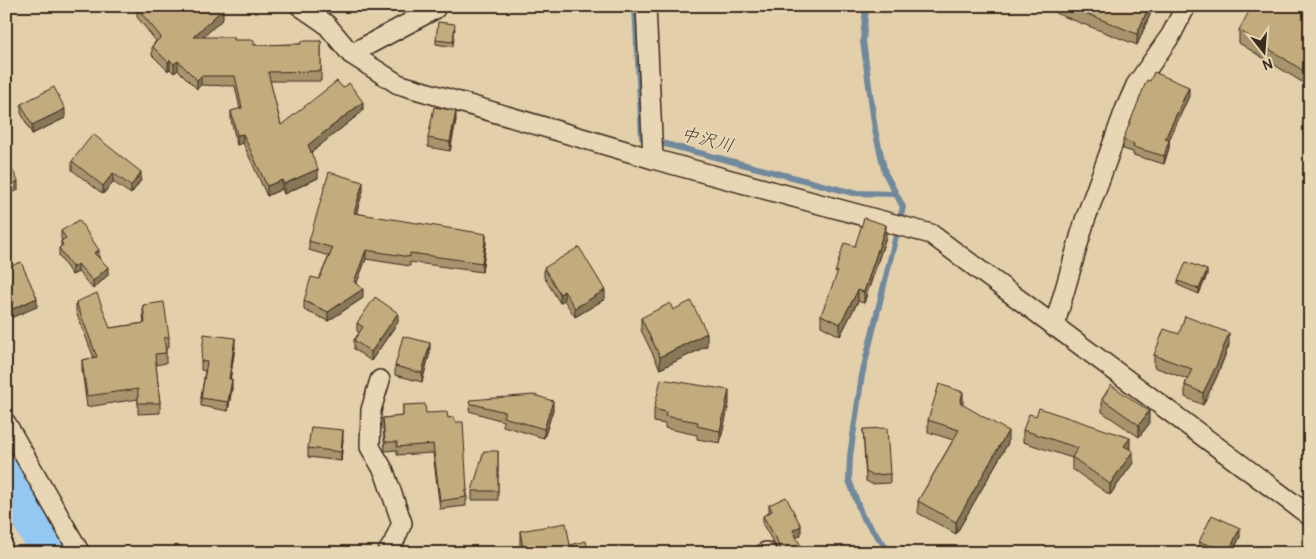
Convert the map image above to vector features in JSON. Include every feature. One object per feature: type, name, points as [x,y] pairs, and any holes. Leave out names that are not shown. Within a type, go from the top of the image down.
[{"type":"street","points":[[300,6],[326,24],[351,54],[398,84],[653,160],[931,234],[1310,516]]},
{"type":"street","points":[[351,54],[435,10],[436,6]]},
{"type":"street","points":[[646,6],[653,160]]},
{"type":"street","points":[[1054,327],[1085,220],[1125,110],[1136,85],[1171,35],[1186,6]]},
{"type":"street","points":[[380,380],[371,410],[370,447],[384,471],[402,523],[387,553]]},
{"type":"street","points":[[6,423],[80,553]]},
{"type":"water","points":[[6,479],[17,501],[27,498],[29,503],[40,507],[67,553],[34,553],[6,516]]},
{"type":"building","points":[[139,6],[220,6],[223,9],[193,37],[234,37],[234,40],[254,40],[254,45],[301,44],[301,41],[321,41],[321,71],[268,72],[281,125],[337,81],[343,88],[349,83],[363,102],[308,145],[318,169],[284,184],[282,180],[267,186],[243,134],[237,135],[231,111],[242,108],[235,76],[201,76],[197,80],[178,61],[174,64],[170,60],[168,62],[152,46],[161,37],[137,8]]},
{"type":"building","points":[[1068,6],[1149,6],[1137,34]]},
{"type":"building","points":[[1252,6],[1310,6],[1310,75],[1239,30]]},
{"type":"building","points":[[438,22],[455,24],[453,42],[436,40]]},
{"type":"building","points":[[1154,72],[1189,87],[1165,139],[1169,140],[1164,156],[1133,147],[1134,144],[1123,140],[1146,82],[1147,80],[1150,81]]},
{"type":"building","points":[[54,87],[65,109],[32,125],[21,104]]},
{"type":"building","points":[[434,107],[456,111],[450,142],[428,138]]},
{"type":"building","points":[[93,134],[141,172],[131,186],[113,173],[103,186],[72,161]]},
{"type":"building","points":[[6,158],[18,181],[6,188]]},
{"type":"building","points":[[329,172],[363,182],[354,213],[486,234],[482,263],[410,253],[410,257],[366,250],[354,282],[363,289],[328,312],[304,301],[311,277],[319,279],[333,248],[309,241]]},
{"type":"building","points":[[864,218],[886,225],[864,292],[858,290],[840,324],[821,315],[838,271],[835,273],[844,243],[855,246]]},
{"type":"building","points":[[79,220],[99,250],[94,253],[108,267],[93,281],[78,264],[72,267],[59,248],[63,245],[61,241],[66,238],[61,231]]},
{"type":"building","points":[[579,247],[605,290],[575,308],[564,291],[560,294],[544,268]]},
{"type":"building","points":[[21,262],[37,298],[6,312],[6,268]]},
{"type":"building","points":[[1186,262],[1207,270],[1199,289],[1178,281]]},
{"type":"building","points":[[97,293],[110,328],[145,323],[143,305],[164,302],[169,337],[164,338],[166,353],[155,354],[160,403],[138,403],[138,389],[87,396],[82,360],[97,357],[76,302]]},
{"type":"building","points":[[375,297],[398,313],[371,352],[354,340],[363,327],[357,323]]},
{"type":"building","points":[[691,301],[707,333],[660,357],[641,318],[670,303],[673,310]]},
{"type":"building","points":[[1185,316],[1229,333],[1203,393],[1185,385],[1192,369],[1154,355],[1164,329],[1179,334]]},
{"type":"building","points":[[204,334],[235,338],[229,379],[232,379],[228,402],[201,398],[207,362],[201,361]]},
{"type":"building","points":[[403,336],[430,343],[422,373],[395,366]]},
{"type":"building","points":[[661,379],[729,390],[720,431],[697,426],[698,422],[665,416],[666,412],[654,409]]},
{"type":"building","points":[[939,384],[963,392],[960,403],[1008,431],[956,522],[918,501],[959,430],[928,420]]},
{"type":"building","points":[[1111,385],[1149,411],[1139,425],[1102,399]]},
{"type":"building","points":[[534,395],[553,401],[544,429],[503,417],[505,412],[469,403],[470,400]]},
{"type":"building","points":[[425,404],[426,413],[447,412],[448,418],[454,417],[455,422],[463,422],[466,497],[440,501],[433,444],[397,447],[397,442],[385,442],[383,418],[403,416],[403,405]]},
{"type":"building","points":[[1039,408],[1130,438],[1124,446],[1133,451],[1110,484],[1072,457],[1078,448],[1023,430],[1029,414],[1036,416]]},
{"type":"building","points":[[311,427],[343,430],[341,452],[308,448]]},
{"type":"building","points":[[887,428],[890,474],[872,475],[866,472],[863,429]]},
{"type":"building","points":[[484,451],[498,451],[498,491],[472,491]]},
{"type":"building","points":[[786,497],[801,526],[793,530],[804,553],[782,553],[776,538],[763,516],[772,511],[769,505]]},
{"type":"building","points":[[1212,515],[1240,528],[1229,551],[1199,542]]},
{"type":"building","points":[[566,523],[570,545],[586,541],[588,553],[524,553],[520,531]]},
{"type":"waterway","name":"中沢川","points":[[635,6],[642,138],[853,193],[895,194]]},
{"type":"waterway","name":"中沢川","points":[[866,6],[863,41],[875,130],[885,173],[903,207],[862,375],[850,456],[849,480],[862,516],[890,553]]},
{"type":"waterway","points":[[6,476],[51,553]]}]
